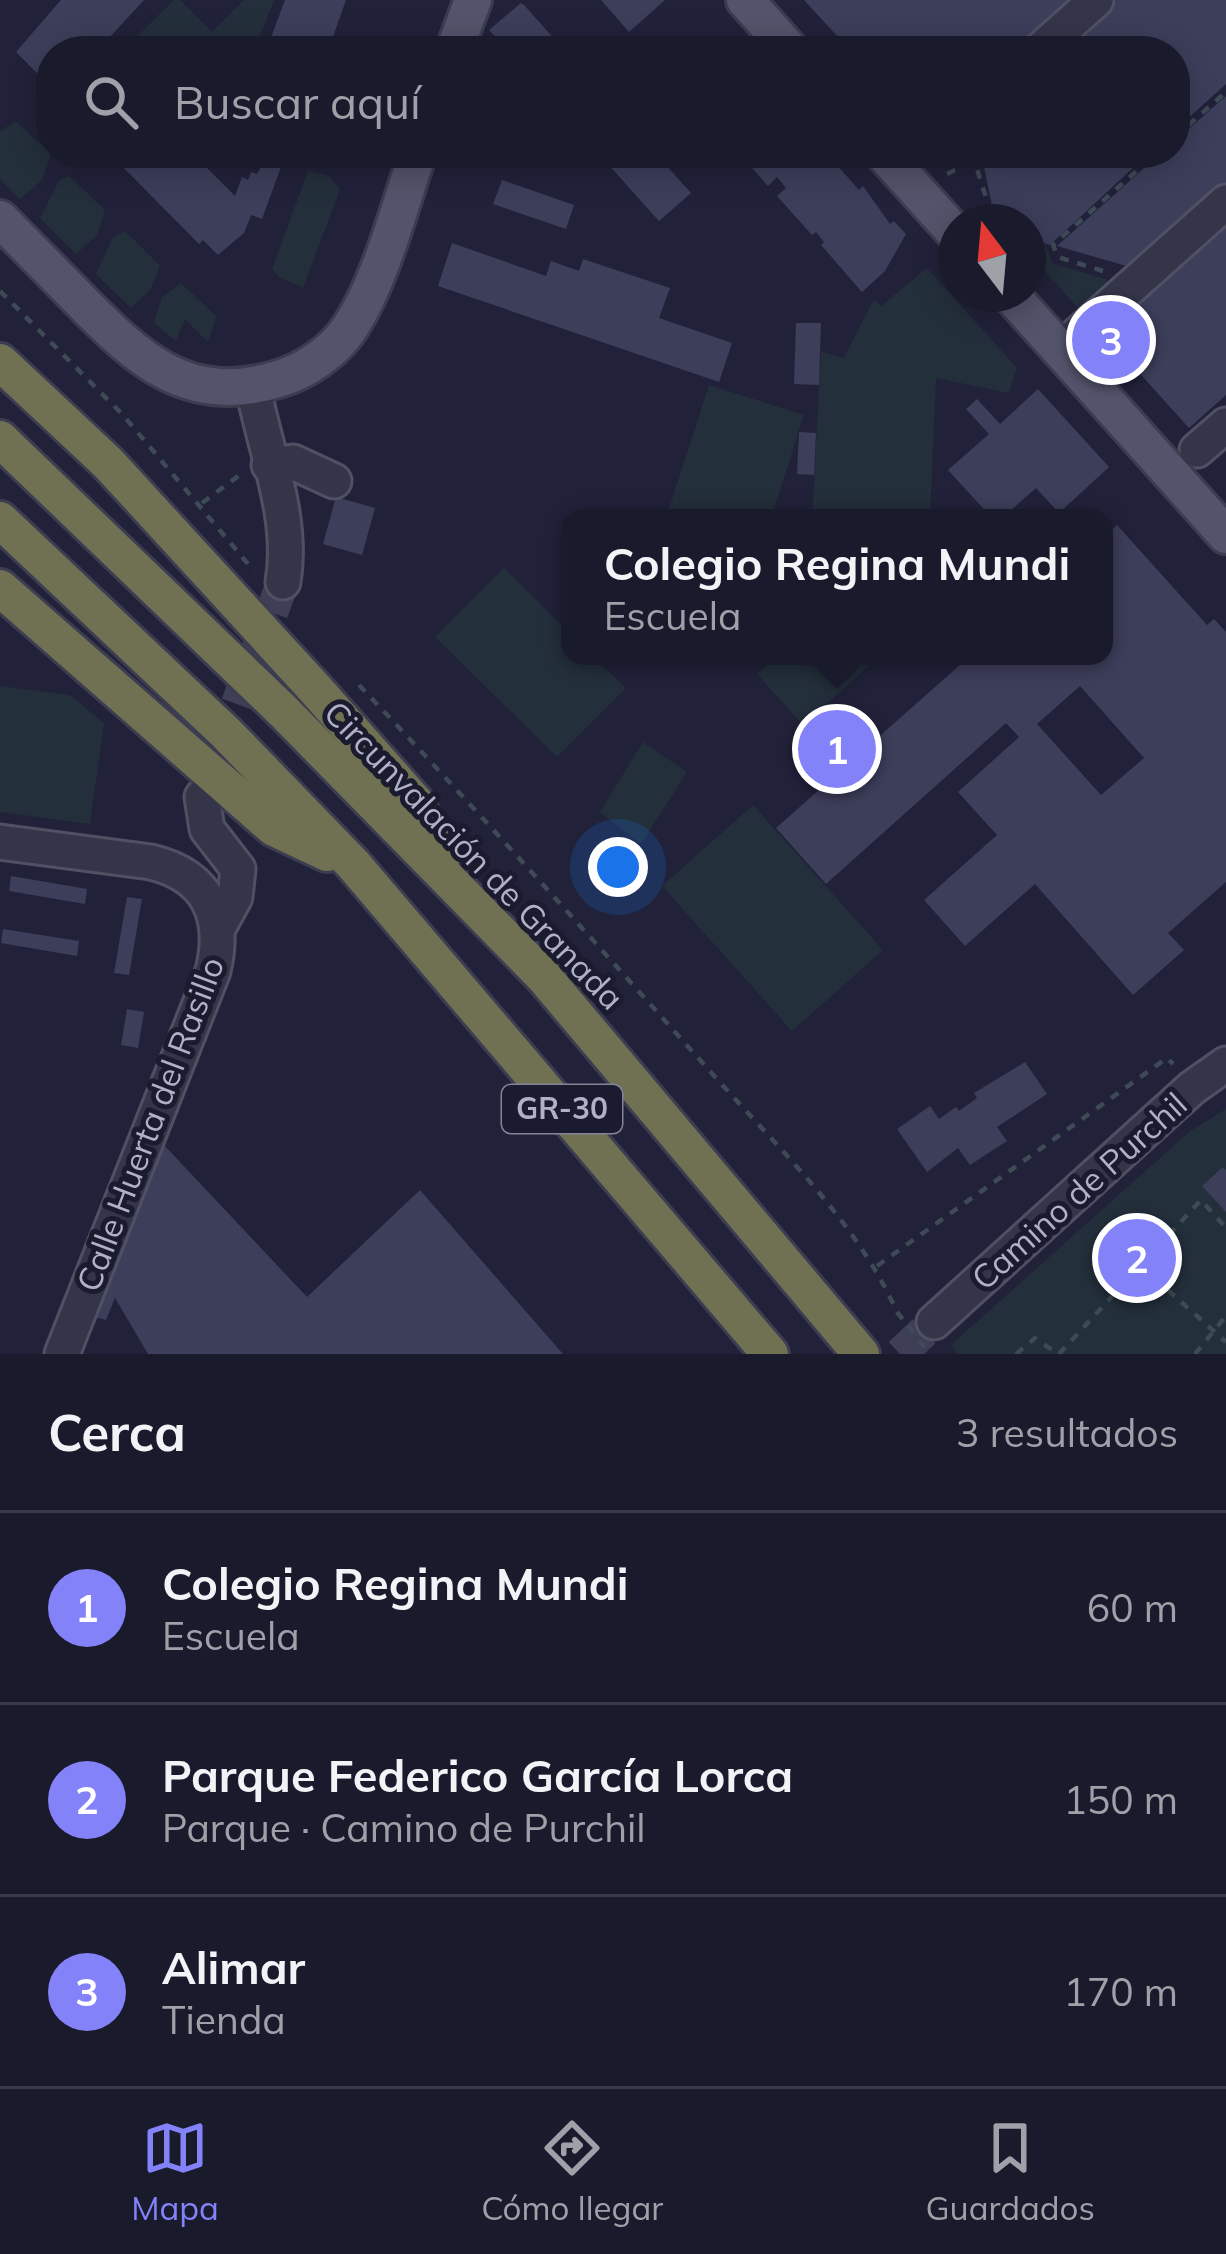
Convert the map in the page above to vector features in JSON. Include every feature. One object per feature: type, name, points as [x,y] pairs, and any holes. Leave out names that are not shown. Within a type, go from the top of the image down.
[{"type":"highway","points":[[0,362],[108,463],[416,803],[450,879]]},
{"type":"highway","name":"Circunvalación de Granada","points":[[0,439],[544,977],[856,1347]]},
{"type":"highway","name":"GR-30","points":[[0,520],[226,733],[352,864],[770,1354]]},
{"type":"highway","points":[[0,588],[274,828],[352,864]]},
{"type":"main road","points":[[459,36],[472,0]]},
{"type":"main road","points":[[745,0],[777,36]]},
{"type":"main road","points":[[0,219],[119,340],[148,363],[178,379],[211,387],[254,387],[289,376],[320,358],[349,330],[363,307],[413,168]]},
{"type":"main road","points":[[901,168],[946,204]]},
{"type":"main road","points":[[1026,312],[1226,535]]},
{"type":"street","points":[[1056,36],[1096,0]]},
{"type":"street","points":[[1060,350],[1226,202]]},
{"type":"street","points":[[254,387],[283,514],[286,549],[271,580]]},
{"type":"street","points":[[1197,450],[1226,425]]},
{"type":"street","points":[[269,465],[292,463],[334,481]]},
{"type":"street","points":[[202,797],[204,820],[238,869],[235,897],[218,928]]},
{"type":"street","points":[[0,842],[151,862],[176,870],[203,893],[215,872],[214,840]]},
{"type":"street","name":"Calle Huerta del Rasillo","points":[[62,1354],[213,971],[218,928],[203,893]]},
{"type":"street","name":"Camino de Purchil","points":[[932,1338],[1192,1088],[1226,1064]]},
{"type":"path","points":[[1190,124],[1226,92]]},
{"type":"path","points":[[947,174],[957,168]]},
{"type":"path","points":[[977,168],[988,204]]},
{"type":"path","points":[[1129,288],[1114,275],[1058,257],[1053,245],[1140,168]]},
{"type":"path","points":[[0,291],[123,415],[271,580]]},
{"type":"path","points":[[200,504],[242,474],[269,465]]},
{"type":"path","points":[[352,678],[524,861],[802,1176],[877,1266],[897,1312],[932,1338]]},
{"type":"path","points":[[877,1266],[1167,1058],[1192,1088]]},
{"type":"path","points":[[1016,1354],[1035,1338],[1058,1354],[1201,1201],[1226,1228]]},
{"type":"path","points":[[1140,1266],[1226,1342]]},
{"type":"path","points":[[1195,1354],[1226,1316]]},
{"type":"shaded area","points":[[174,0],[180,0],[212,32],[244,0],[274,0],[260,36],[137,36]]},
{"type":"shaded area","points":[[15,121],[36,140],[36,168],[46,168],[42,180],[20,199],[0,179],[0,132]]},
{"type":"shaded area","points":[[308,171],[329,176],[340,189],[303,288],[272,269]]},
{"type":"shaded area","points":[[69,176],[105,210],[97,235],[76,254],[40,218],[59,181]]},
{"type":"shaded area","points":[[125,231],[160,266],[150,290],[131,308],[96,274],[113,237]]},
{"type":"shaded area","points":[[1046,247],[1053,264],[1109,283],[1103,301],[1086,317],[1046,272]]},
{"type":"shaded area","points":[[927,268],[938,280],[938,312],[967,312],[1017,368],[1009,393],[936,378],[930,509],[812,509],[821,352],[844,358],[874,299],[881,306]]},
{"type":"shaded area","points":[[181,283],[216,316],[208,342],[185,319],[176,341],[154,323],[162,297]]},
{"type":"shaded area","points":[[709,385],[804,415],[774,509],[669,509]]},
{"type":"shaded area","points":[[504,568],[561,624],[561,665],[602,665],[626,688],[557,757],[435,637]]},
{"type":"shaded area","points":[[767,665],[870,665],[803,725],[757,674]]},
{"type":"shaded area","points":[[0,686],[70,695],[104,723],[90,824],[0,812]]},
{"type":"shaded area","points":[[643,742],[687,772],[641,844],[600,812]]},
{"type":"shaded area","points":[[753,805],[883,950],[792,1031],[662,886]]},
{"type":"shaded area","points":[[1226,1109],[1226,1354],[958,1354],[951,1345],[1190,1131]]},
{"type":"building","points":[[61,0],[144,0],[111,36],[36,36],[36,72],[16,52]]},
{"type":"building","points":[[285,0],[346,0],[333,36],[272,36]]},
{"type":"building","points":[[601,0],[665,0],[629,32]]},
{"type":"building","points":[[804,0],[1068,0],[1028,36],[837,36]]},
{"type":"building","points":[[1117,0],[1226,0],[1226,84],[1190,116],[1190,36],[1076,36]]},
{"type":"building","points":[[521,3],[551,36],[494,36],[489,30]]},
{"type":"building","points":[[1226,96],[1226,190],[1137,269],[1057,246],[1144,168],[1190,168],[1190,128]]},
{"type":"building","points":[[124,168],[207,168],[235,196],[242,177],[248,180],[251,172],[257,174],[260,168],[281,168],[262,219],[251,215],[244,233],[218,255],[203,240],[199,244]]},
{"type":"building","points":[[611,168],[668,168],[691,193],[659,221]]},
{"type":"building","points":[[752,168],[840,168],[859,190],[863,186],[890,224],[894,221],[906,234],[885,271],[862,292],[821,245],[824,242],[816,232],[812,235],[777,196],[786,188],[777,177],[768,186]]},
{"type":"building","points":[[984,168],[1133,168],[1050,245],[1046,244],[1046,204],[992,204]]},
{"type":"building","points":[[502,180],[574,205],[566,229],[493,204]]},
{"type":"building","points":[[1226,213],[1226,395],[1189,428],[1107,337],[1106,323]]},
{"type":"building","points":[[452,243],[546,276],[551,261],[579,271],[583,259],[670,288],[659,318],[732,343],[719,382],[438,286]]},
{"type":"building","points":[[796,323],[821,323],[819,385],[794,384]]},
{"type":"building","points":[[1038,389],[1109,467],[1063,509],[1055,509],[1036,488],[1012,509],[984,509],[948,470],[989,434],[966,409],[977,399],[1000,424]]},
{"type":"building","points":[[799,432],[816,433],[814,475],[797,474]]},
{"type":"building","points":[[336,497],[375,508],[362,555],[323,544]]},
{"type":"building","points":[[1117,525],[1207,625],[1214,619],[1226,632],[1226,882],[1168,933],[1184,950],[1133,995],[1035,884],[965,946],[924,900],[997,835],[958,792],[1019,737],[1006,723],[826,884],[776,828],[960,665],[1113,665],[1113,529]],"holes":[[[1080,686],[1144,758],[1101,795],[1037,724]]]},
{"type":"building","points":[[11,876],[87,889],[85,904],[9,891]]},
{"type":"building","points":[[127,897],[142,899],[129,975],[114,973]]},
{"type":"building","points":[[3,929],[79,941],[77,956],[1,943]]},
{"type":"building","points":[[127,1009],[144,1012],[138,1048],[121,1045]]},
{"type":"building","points":[[1025,1062],[1047,1094],[997,1127],[1007,1141],[970,1165],[958,1148],[927,1172],[897,1129],[930,1106],[939,1119],[956,1107],[959,1111],[977,1098],[974,1093]]},
{"type":"building","points":[[163,1144],[307,1297],[420,1190],[563,1354],[148,1354],[115,1298],[106,1320],[95,1317]]},
{"type":"building","points":[[1223,1167],[1226,1170],[1226,1212],[1202,1186]]},
{"type":"tunnel","points":[[203,796],[283,582]]},
{"type":"tunnel","points":[[900,1354],[934,1322]]},
{"type":"place","name":"Alimar","points":[[1111,340]]},
{"type":"place","name":"Colegio Regina Mundi","points":[[837,749]]},
{"type":"place","name":"Parque Federico García Lorca","points":[[1137,1258]]}]
